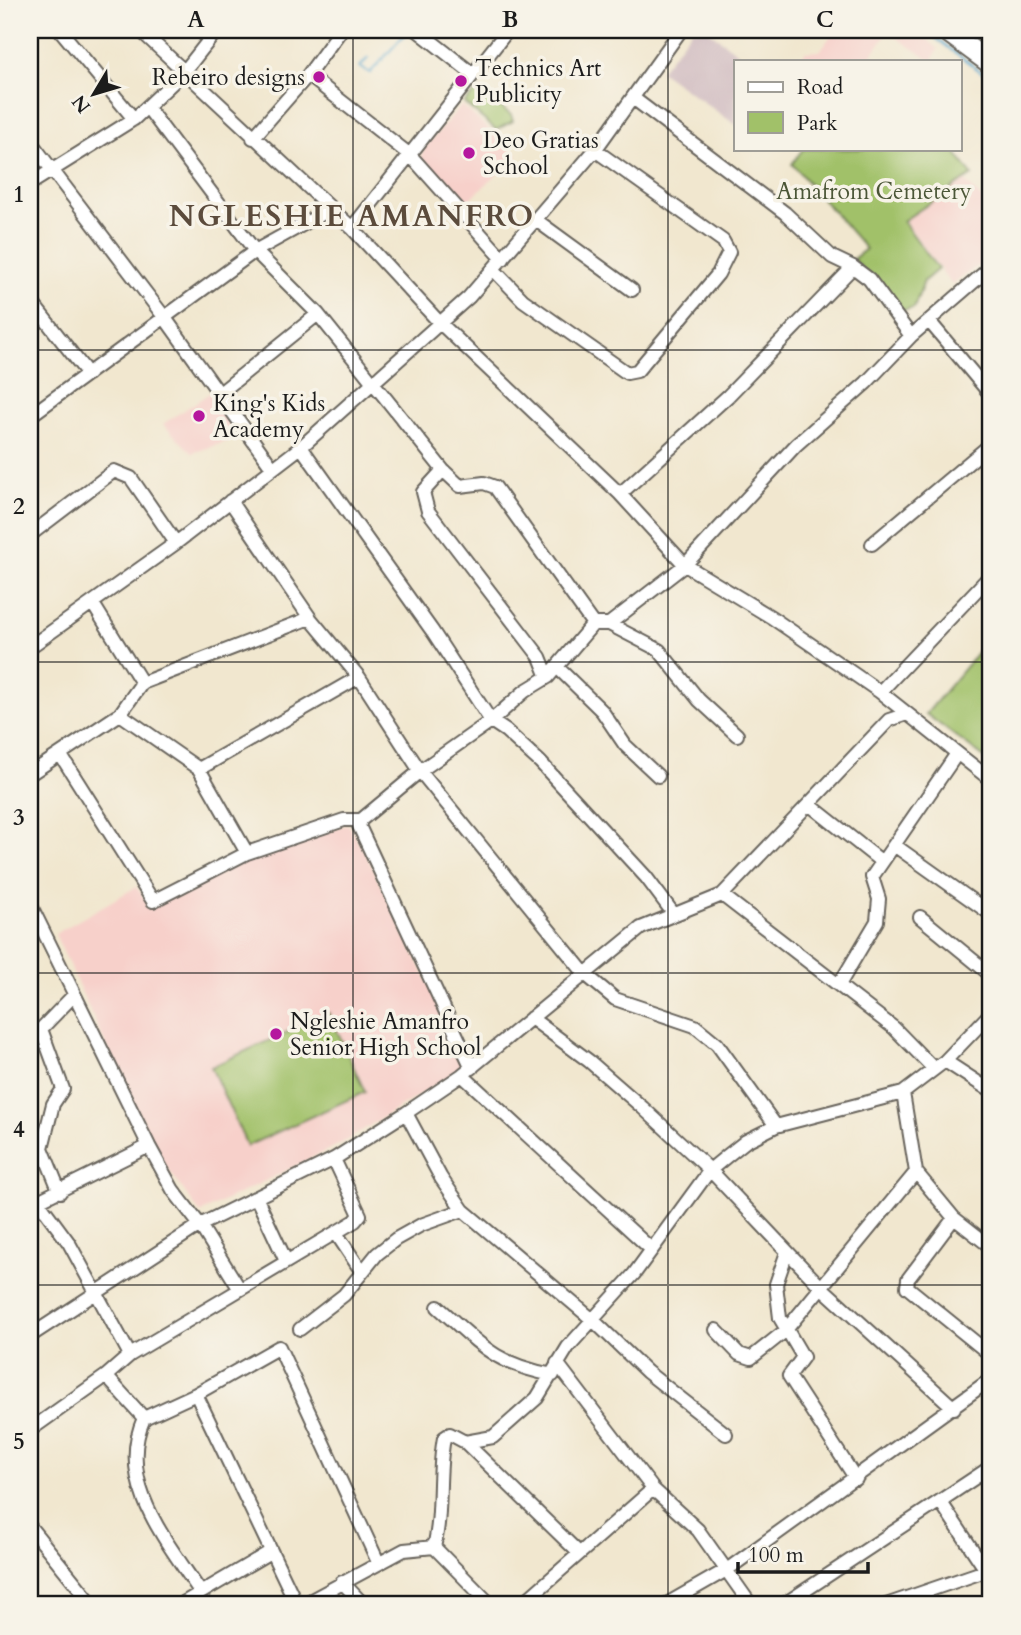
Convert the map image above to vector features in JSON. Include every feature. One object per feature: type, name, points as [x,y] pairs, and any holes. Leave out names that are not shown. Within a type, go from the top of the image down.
[{"type":"highway","points":[[945,30],[991,64]]},
{"type":"street","points":[[60,30],[134,119]]},
{"type":"street","points":[[140,30],[352,228],[490,374],[620,494],[685,565],[772,617],[880,692],[956,755],[991,780]]},
{"type":"street","points":[[30,184],[134,119],[184,72],[217,30]]},
{"type":"street","points":[[253,138],[308,75],[341,30]]},
{"type":"street","points":[[417,30],[474,74]]},
{"type":"street","points":[[352,228],[508,30]]},
{"type":"street","points":[[30,647],[176,543],[301,447],[375,382],[438,321],[469,297],[595,150],[681,30]]},
{"type":"street","points":[[308,75],[410,155],[503,259]]},
{"type":"street","points":[[633,98],[785,213],[832,257],[853,267],[869,279],[911,336]]},
{"type":"street","points":[[147,107],[255,251],[318,314],[443,470],[460,486],[484,483],[495,487],[593,624]]},
{"type":"street","points":[[30,141],[165,318],[272,467]]},
{"type":"street","points":[[493,269],[523,300],[627,373],[637,371],[718,274],[729,252],[723,241],[595,150]]},
{"type":"street","points":[[30,415],[255,251],[331,209]]},
{"type":"street","points":[[536,220],[632,290]]},
{"type":"street","points":[[620,494],[728,396],[853,267]]},
{"type":"street","points":[[609,624],[685,565],[796,444],[866,383],[911,336],[990,271]]},
{"type":"street","points":[[30,300],[88,374]]},
{"type":"street","points":[[220,394],[318,314]]},
{"type":"street","points":[[929,321],[991,395]]},
{"type":"street","points":[[872,544],[991,444]]},
{"type":"street","points":[[301,447],[433,632],[491,721],[540,762],[646,877],[673,913]]},
{"type":"street","points":[[443,470],[423,492],[423,503],[553,673],[602,712],[625,745],[658,776]]},
{"type":"street","points":[[31,531],[114,471],[131,478],[176,543]]},
{"type":"street","points":[[230,501],[310,618],[359,677],[420,771],[585,974],[615,999],[695,1026],[717,1044],[776,1126]]},
{"type":"street","points":[[880,692],[991,575]]},
{"type":"street","points":[[93,604],[142,683]]},
{"type":"street","points":[[30,774],[120,714],[142,683],[310,618]]},
{"type":"street","points":[[593,624],[609,624],[659,650],[699,700],[737,735]]},
{"type":"street","points":[[593,624],[553,673],[525,691],[491,721],[420,771],[361,820],[359,826],[467,1071],[651,1250]]},
{"type":"street","points":[[199,768],[359,677]]},
{"type":"street","points":[[120,714],[199,768],[247,853]]},
{"type":"street","points":[[30,1336],[200,1226],[334,1158],[406,1113],[467,1071],[641,928],[722,895],[889,720],[907,714]]},
{"type":"street","points":[[60,754],[153,901],[247,853],[344,820],[361,820]]},
{"type":"street","points":[[839,985],[877,921],[879,899],[872,877],[956,755]]},
{"type":"street","points":[[810,805],[882,862]]},
{"type":"street","points":[[894,845],[991,914]]},
{"type":"street","points":[[722,895],[894,1028],[934,1069]]},
{"type":"street","points":[[30,904],[149,1146],[173,1190],[200,1226],[239,1288]]},
{"type":"street","points":[[920,917],[991,975]]},
{"type":"street","points":[[60,1192],[42,1148],[53,1104],[63,1089],[41,1030],[74,996]]},
{"type":"street","points":[[465,1442],[493,1437],[537,1398],[568,1347],[594,1321],[651,1250],[710,1170],[746,1141],[776,1126],[903,1093],[945,1061],[991,1013]]},
{"type":"street","points":[[531,1018],[589,1061],[710,1170],[821,1287],[954,1408]]},
{"type":"street","points":[[945,1061],[991,1091]]},
{"type":"street","points":[[903,1093],[916,1172],[954,1218],[991,1247]]},
{"type":"street","points":[[406,1113],[440,1178],[463,1210],[594,1321],[638,1364],[726,1434]]},
{"type":"street","points":[[130,1355],[69,1243],[34,1203],[149,1146]]},
{"type":"street","points":[[30,1430],[106,1376],[130,1355],[239,1288],[336,1233],[360,1215],[334,1158]]},
{"type":"street","points":[[716,1329],[747,1359],[785,1331],[916,1172]]},
{"type":"street","points":[[257,1199],[286,1261]]},
{"type":"street","points":[[300,1329],[344,1295],[377,1254],[396,1239],[421,1225],[463,1210]]},
{"type":"street","points":[[954,1218],[908,1279],[907,1287],[991,1355]]},
{"type":"street","points":[[336,1233],[362,1272]]},
{"type":"street","points":[[787,1252],[776,1284],[780,1318],[785,1331],[803,1357],[789,1376],[856,1479]]},
{"type":"street","points":[[438,1307],[496,1357],[522,1369],[555,1369]]},
{"type":"street","points":[[201,1593],[152,1516],[135,1478],[136,1444],[144,1418],[197,1394],[279,1347],[378,1562]]},
{"type":"street","points":[[555,1369],[653,1489],[698,1530],[751,1605]]},
{"type":"street","points":[[106,1376],[144,1418]]},
{"type":"street","points":[[666,1605],[728,1569],[991,1379]]},
{"type":"street","points":[[197,1394],[270,1552],[299,1605],[404,1550],[434,1547]]},
{"type":"street","points":[[434,1547],[440,1506],[444,1437],[450,1434],[465,1442],[579,1553]]},
{"type":"street","points":[[786,1603],[991,1467]]},
{"type":"street","points":[[522,1605],[653,1489]]},
{"type":"street","points":[[886,1605],[989,1569],[940,1501]]},
{"type":"street","points":[[30,1527],[93,1605]]},
{"type":"street","points":[[434,1547],[491,1605]]},
{"type":"street","points":[[180,1605],[270,1552]]},
{"type":"street","points":[[342,1581],[364,1605]]},
{"type":"shaded area","points":[[692,30],[707,30],[748,60],[734,60],[734,124],[660,71]]},
{"type":"shaded area","points":[[835,30],[917,30],[938,49],[930,60],[888,32],[868,60],[801,60],[805,52],[820,51]]},
{"type":"shaded area","name":"Deo Gratias School","points":[[462,105],[518,156],[463,205],[421,159],[423,149]]},
{"type":"shaded area","points":[[965,181],[991,209],[991,256],[952,285],[904,220]]},
{"type":"shaded area","name":"King's Kids Academy","points":[[210,393],[238,438],[192,453],[163,424]]},
{"type":"shaded area","name":"Ngleshie Amanfro Senior High School","points":[[348,824],[366,854],[468,1065],[342,1143],[200,1213],[153,1148],[55,934],[136,887],[150,904],[208,871]]},
{"type":"green space","points":[[479,89],[511,115],[513,121],[496,130],[464,103]]},
{"type":"green space","name":"Amafrom Cemetery","points":[[802,150],[954,150],[972,175],[903,221],[938,269],[924,281],[914,308],[901,311],[853,259],[866,249],[792,164]]},
{"type":"green space","points":[[991,636],[991,763],[926,714]]},
{"type":"green space","points":[[329,1013],[365,1092],[247,1146],[211,1067]]},
{"type":"waterway","points":[[381,61],[404,35],[397,30]]},
{"type":"waterway","points":[[925,30],[991,79]]},
{"type":"waterway","points":[[368,58],[360,67],[370,73],[379,63]]},
{"type":"place","name":"Rebeiro designs","points":[[319,77]]},
{"type":"place","name":"Technics Art Publicity","points":[[461,81]]},
{"type":"place","name":"Deo Gratias School","points":[[469,153]]},
{"type":"place","name":"King's Kids Academy","points":[[199,416]]},
{"type":"place","name":"Ngleshie Amanfro Senior High School","points":[[276,1034]]},
{"type":"district","name":"NGLESHIE AMANFRO","points":[[352,216]]}]
